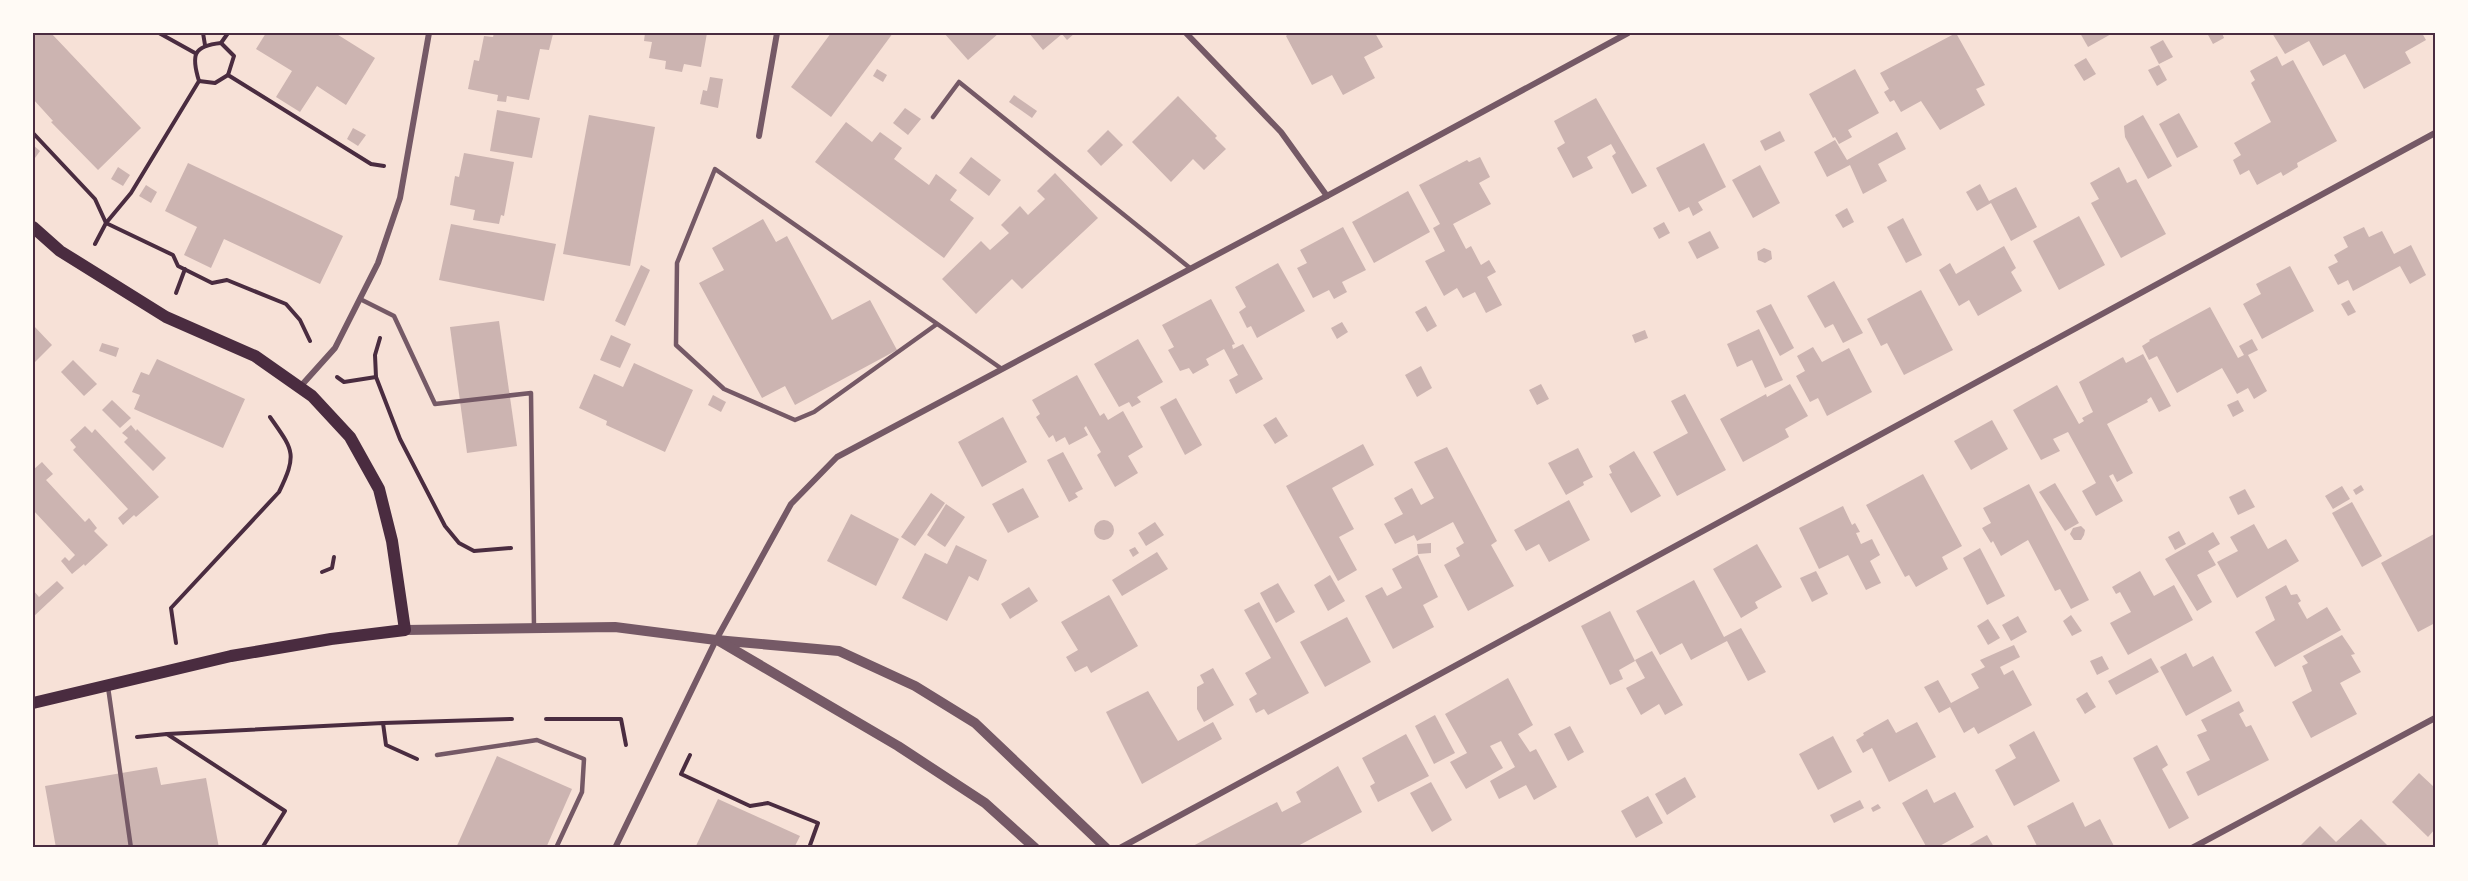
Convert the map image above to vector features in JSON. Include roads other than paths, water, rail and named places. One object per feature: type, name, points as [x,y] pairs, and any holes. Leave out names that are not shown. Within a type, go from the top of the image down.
[{"type":"main road","points":[[33,227],[60,251],[166,317],[255,356],[312,396],[350,437],[379,489],[392,541],[405,630],[331,639],[231,656],[33,703]]},
{"type":"street","points":[[300,388],[335,348],[378,263],[400,198],[429,33]]},
{"type":"street","points":[[759,136],[777,33]]},
{"type":"street","points":[[1186,33],[1281,132],[1328,196]]},
{"type":"street","points":[[615,848],[716,640],[791,504],[837,457],[1328,196],[1628,33]]},
{"type":"street","points":[[1120,848],[2435,133]]},
{"type":"street","points":[[405,630],[615,627],[716,640],[839,651],[915,686],[975,723],[1106,848]]},
{"type":"street","points":[[716,640],[898,746],[985,803],[1035,848]]},
{"type":"street","points":[[2192,848],[2435,718]]},
{"type":"lane","points":[[933,117],[958,82],[1190,268]]},
{"type":"lane","points":[[937,324],[814,412],[795,420],[724,389],[676,345],[677,262],[715,169],[1002,369]]},
{"type":"lane","points":[[360,299],[394,316],[435,404],[531,393],[534,628]]},
{"type":"lane","points":[[108,685],[129,848]]},
{"type":"lane","points":[[437,755],[537,740],[584,759],[582,792],[556,848]]}]
